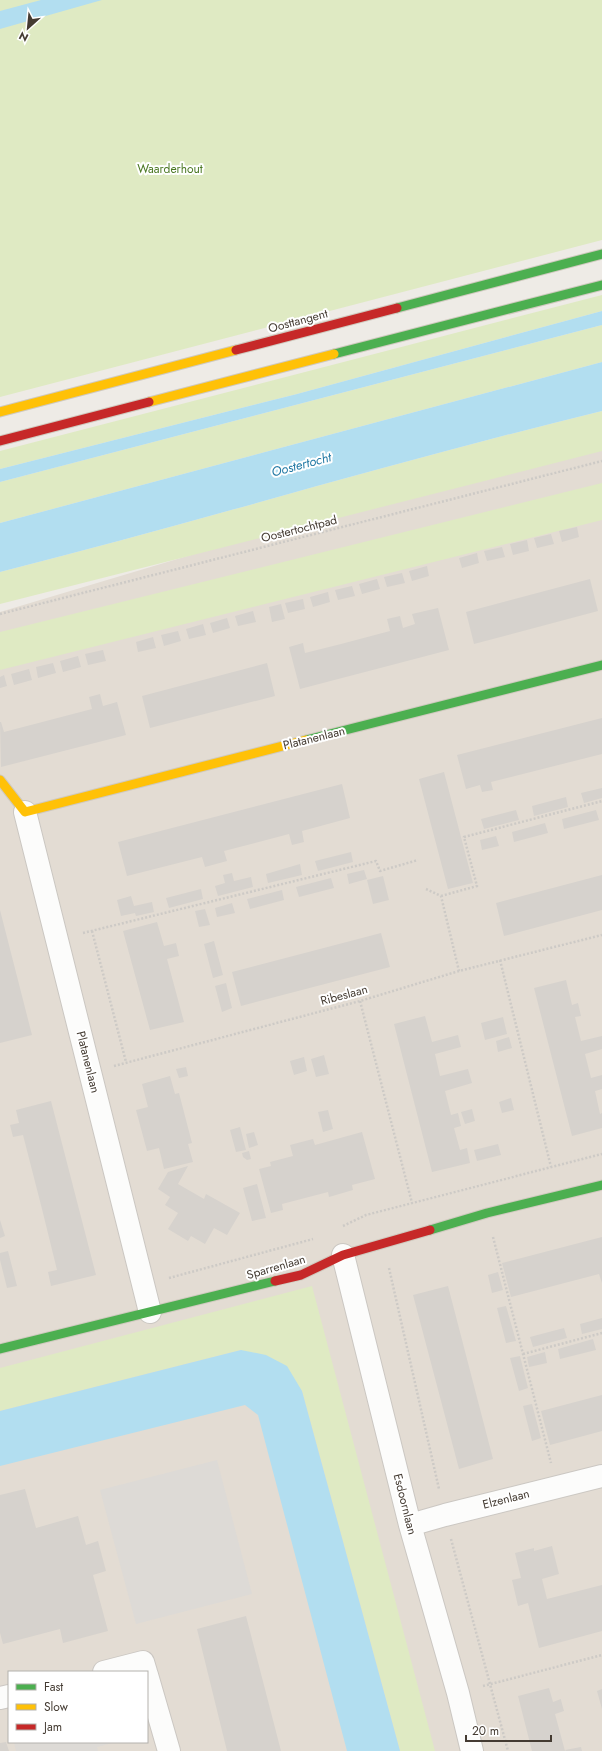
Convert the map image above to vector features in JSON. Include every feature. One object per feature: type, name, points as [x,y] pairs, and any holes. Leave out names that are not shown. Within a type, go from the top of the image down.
[{"type":"street","name":"Oosttangent","points":[[0,412],[602,254]]},
{"type":"street","points":[[0,441],[602,285]]},
{"type":"street","name":"Platanenlaan","points":[[25,812],[602,665]]},
{"type":"street","name":"Platanenlaan","points":[[0,780],[25,812],[58,939],[150,1312]]},
{"type":"street","name":"Sparrenlaan","points":[[0,1349],[301,1275],[343,1255],[487,1213],[602,1185]]},
{"type":"street","name":"Esdoornlaan","points":[[343,1255],[410,1525],[458,1692],[472,1751]]},
{"type":"street","name":"Elzenlaan","points":[[410,1525],[602,1476]]},
{"type":"street","points":[[108,1671],[143,1662],[146,1671]]},
{"type":"street","points":[[148,1678],[169,1751]]},
{"type":"path","name":"Oostertochtpad","points":[[0,614],[602,461]]},
{"type":"path","points":[[426,889],[441,896],[477,886],[464,837],[602,801]]},
{"type":"path","points":[[58,939],[376,860],[380,871],[418,860]]},
{"type":"path","points":[[441,896],[459,971]]},
{"type":"path","points":[[92,931],[126,1062]]},
{"type":"path","name":"Ribeslaan","points":[[91,1072],[360,1001],[500,960],[602,935]]},
{"type":"path","points":[[500,960],[550,1167]]},
{"type":"path","points":[[360,1001],[412,1203]]},
{"type":"path","points":[[338,1229],[366,1215],[602,1154]]},
{"type":"path","points":[[487,1213],[557,1487]]},
{"type":"path","points":[[366,1215],[384,1243],[445,1515],[508,1751]]},
{"type":"path","points":[[143,1286],[317,1238]]},
{"type":"path","points":[[523,1354],[602,1334]]},
{"type":"path","points":[[458,1692],[602,1655]]},
{"type":"shaded area","points":[[602,432],[602,1751],[0,1751],[0,612]]},
{"type":"shaded area","points":[[217,1460],[252,1594],[136,1624],[100,1490]]},
{"type":"shaded area","points":[[14,1743],[112,1743],[97,1747],[98,1751],[16,1751]]},
{"type":"green space","name":"Waarderhout","points":[[0,0],[602,0],[602,240],[0,397]]},
{"type":"green space","points":[[602,295],[602,311],[297,394],[0,469],[0,451]]},
{"type":"green space","points":[[602,325],[602,362],[0,523],[0,482]]},
{"type":"green space","points":[[602,411],[602,451],[0,604],[0,572],[451,450]]},
{"type":"green space","points":[[602,483],[602,520],[0,670],[0,632]]},
{"type":"green space","points":[[312,1286],[435,1751],[400,1751],[302,1391],[241,1350],[0,1411],[0,1368]]},
{"type":"water","points":[[41,0],[102,0],[0,29],[0,11]]},
{"type":"water","points":[[602,311],[602,325],[0,482],[0,469],[297,394]]},
{"type":"water","name":"Oostertocht","points":[[602,362],[602,411],[451,450],[0,572],[0,523]]},
{"type":"water","points":[[241,1350],[266,1355],[287,1366],[302,1391],[400,1751],[347,1751],[258,1415],[245,1405],[0,1466],[0,1411]]},
{"type":"building","points":[[577,527],[579,537],[562,542],[559,531]]},
{"type":"building","points":[[551,534],[554,544],[537,548],[534,538]]},
{"type":"building","points":[[527,540],[529,551],[513,555],[510,544]]},
{"type":"building","points":[[502,547],[505,557],[487,561],[484,551]]},
{"type":"building","points":[[477,553],[479,563],[462,568],[459,558]]},
{"type":"building","points":[[427,566],[429,576],[412,581],[409,571]]},
{"type":"building","points":[[402,573],[405,583],[387,587],[384,577]]},
{"type":"building","points":[[377,579],[380,589],[362,594],[359,584]]},
{"type":"building","points":[[590,579],[598,611],[474,644],[466,612]]},
{"type":"building","points":[[352,586],[355,596],[338,600],[335,590]]},
{"type":"building","points":[[328,592],[330,602],[313,607],[310,597]]},
{"type":"building","points":[[303,599],[305,609],[288,613],[285,603]]},
{"type":"building","points":[[281,604],[285,619],[272,622],[269,607]]},
{"type":"building","points":[[438,608],[449,650],[300,689],[289,647],[303,643],[305,653],[390,631],[387,619],[400,616],[403,628],[415,624],[412,614]]},
{"type":"building","points":[[253,611],[256,622],[238,626],[235,616]]},
{"type":"building","points":[[227,618],[230,628],[213,633],[210,623]]},
{"type":"building","points":[[203,624],[206,635],[189,639],[186,629]]},
{"type":"building","points":[[178,631],[181,641],[164,646],[161,635]]},
{"type":"building","points":[[153,637],[156,648],[138,652],[136,642]]},
{"type":"building","points":[[103,650],[106,661],[88,665],[85,654]]},
{"type":"building","points":[[78,656],[81,667],[63,672],[60,661]]},
{"type":"building","points":[[53,663],[56,673],[38,678],[36,667]]},
{"type":"building","points":[[267,663],[275,696],[150,728],[142,696]]},
{"type":"building","points":[[29,669],[32,680],[14,685],[11,674]]},
{"type":"building","points":[[4,675],[7,686],[0,688],[0,677]]},
{"type":"building","points":[[100,694],[103,706],[117,702],[126,735],[1,767],[0,722],[4,732],[92,709],[89,697]]},
{"type":"building","points":[[602,718],[602,754],[491,782],[493,790],[482,792],[480,785],[466,789],[457,755]]},
{"type":"building","points":[[444,772],[473,883],[448,889],[419,779]]},
{"type":"building","points":[[342,784],[350,818],[302,831],[304,842],[292,845],[289,834],[224,851],[227,861],[205,867],[202,857],[127,876],[118,842]]},
{"type":"building","points":[[602,788],[602,798],[584,803],[581,793]]},
{"type":"building","points":[[566,797],[568,807],[534,816],[532,806]]},
{"type":"building","points":[[516,810],[519,820],[484,829],[481,819]]},
{"type":"building","points":[[596,810],[599,820],[564,829],[562,819]]},
{"type":"building","points":[[545,823],[548,833],[514,842],[512,832]]},
{"type":"building","points":[[496,836],[499,846],[482,850],[480,840]]},
{"type":"building","points":[[351,852],[353,862],[318,871],[315,861]]},
{"type":"building","points":[[300,864],[302,875],[268,883],[266,874]]},
{"type":"building","points":[[364,870],[367,879],[349,884],[347,874]]},
{"type":"building","points":[[232,873],[234,881],[251,877],[253,887],[218,896],[215,886],[225,883],[223,875]]},
{"type":"building","points":[[602,875],[602,910],[504,936],[496,903]]},
{"type":"building","points":[[383,876],[389,900],[373,904],[367,880]]},
{"type":"building","points":[[331,878],[334,888],[299,897],[296,887]]},
{"type":"building","points":[[201,889],[203,899],[169,908],[166,898]]},
{"type":"building","points":[[282,890],[284,900],[250,909],[247,899]]},
{"type":"building","points":[[131,896],[134,906],[152,902],[154,912],[136,916],[135,913],[121,916],[117,900]]},
{"type":"building","points":[[232,903],[235,913],[217,917],[215,908]]},
{"type":"building","points":[[205,909],[210,925],[199,927],[195,911]]},
{"type":"building","points":[[0,910],[32,1035],[0,1043]]},
{"type":"building","points":[[157,922],[164,946],[176,943],[179,956],[167,959],[184,1022],[150,1030],[123,931]]},
{"type":"building","points":[[381,933],[390,967],[241,1006],[232,972]]},
{"type":"building","points":[[214,941],[223,975],[213,978],[204,944]]},
{"type":"building","points":[[566,980],[572,1005],[578,1003],[581,1016],[575,1017],[581,1041],[602,1036],[602,1049],[585,1054],[591,1078],[602,1075],[602,1089],[595,1091],[600,1114],[602,1113],[602,1128],[572,1136],[534,988]]},
{"type":"building","points":[[226,983],[232,1008],[222,1012],[215,986]]},
{"type":"building","points":[[425,1016],[432,1042],[458,1035],[461,1047],[435,1054],[440,1076],[468,1069],[472,1083],[445,1091],[451,1115],[458,1113],[461,1126],[454,1128],[460,1150],[467,1148],[470,1163],[432,1172],[394,1024]]},
{"type":"building","points":[[503,1017],[507,1034],[485,1040],[481,1023]]},
{"type":"building","points":[[509,1037],[512,1048],[498,1052],[496,1041]]},
{"type":"building","points":[[324,1055],[329,1074],[316,1077],[311,1059]]},
{"type":"building","points":[[304,1057],[307,1071],[294,1075],[290,1061]]},
{"type":"building","points":[[186,1067],[188,1076],[179,1078],[176,1069]]},
{"type":"building","points":[[170,1076],[175,1094],[179,1093],[192,1143],[188,1144],[193,1162],[164,1169],[159,1148],[147,1151],[136,1110],[148,1107],[142,1084]]},
{"type":"building","points":[[511,1098],[514,1110],[502,1113],[499,1102]]},
{"type":"building","points":[[51,1101],[96,1275],[51,1286],[48,1272],[57,1270],[42,1209],[23,1135],[13,1137],[10,1125],[19,1123],[16,1110]]},
{"type":"building","points":[[472,1109],[475,1121],[465,1124],[461,1112]]},
{"type":"building","points":[[328,1110],[333,1129],[323,1132],[318,1112]]},
{"type":"building","points":[[240,1127],[246,1150],[236,1152],[230,1130]]},
{"type":"building","points":[[254,1132],[258,1145],[249,1148],[246,1134]]},
{"type":"building","points":[[362,1132],[375,1179],[352,1185],[353,1190],[329,1197],[328,1192],[282,1204],[283,1210],[271,1213],[259,1169],[271,1166],[270,1162],[293,1156],[290,1145],[313,1139],[315,1145]]},
{"type":"building","points":[[498,1144],[501,1155],[477,1161],[474,1150]]},
{"type":"building","points":[[249,1151],[251,1159],[247,1160],[243,1157],[242,1153]]},
{"type":"building","points":[[188,1166],[178,1184],[204,1199],[206,1194],[240,1213],[227,1235],[214,1228],[205,1244],[191,1236],[188,1241],[168,1229],[178,1213],[165,1205],[170,1197],[158,1189],[168,1172]]},
{"type":"building","points":[[257,1184],[266,1218],[252,1221],[243,1188]]},
{"type":"building","points":[[0,1220],[5,1236],[0,1238]]},
{"type":"building","points":[[602,1237],[602,1283],[599,1274],[511,1297],[502,1263]]},
{"type":"building","points":[[8,1251],[17,1286],[7,1288],[0,1260],[0,1253]]},
{"type":"building","points":[[498,1272],[503,1290],[492,1293],[488,1275]]},
{"type":"building","points":[[448,1286],[493,1459],[459,1469],[413,1295]]},
{"type":"building","points":[[506,1306],[516,1341],[506,1343],[497,1308]]},
{"type":"building","points":[[602,1318],[602,1329],[582,1334],[580,1324]]},
{"type":"building","points":[[564,1328],[567,1338],[533,1347],[530,1337]]},
{"type":"building","points":[[593,1339],[596,1350],[560,1359],[558,1349]]},
{"type":"building","points":[[545,1352],[547,1363],[529,1367],[527,1357]]},
{"type":"building","points":[[520,1356],[528,1388],[519,1391],[510,1358]]},
{"type":"building","points":[[602,1395],[602,1431],[550,1445],[541,1411]]},
{"type":"building","points":[[532,1404],[541,1438],[532,1441],[523,1406]]},
{"type":"building","points":[[25,1489],[36,1528],[78,1516],[86,1545],[98,1541],[106,1571],[93,1575],[108,1631],[63,1643],[60,1629],[3,1644],[0,1633],[0,1495]]},
{"type":"building","points":[[552,1546],[559,1574],[542,1579],[547,1599],[602,1585],[602,1631],[539,1648],[528,1603],[518,1606],[512,1580],[521,1578],[515,1553],[534,1548],[534,1551]]},
{"type":"building","points":[[246,1616],[281,1751],[227,1751],[197,1629]]},
{"type":"building","points":[[549,1688],[553,1702],[561,1699],[564,1711],[555,1714],[565,1751],[532,1751],[518,1696]]},
{"type":"building","points":[[602,1689],[602,1709],[597,1691]]},
{"type":"building","points":[[6,1742],[9,1751],[0,1751],[0,1743]]},
{"type":"building","points":[[581,1747],[582,1751],[565,1750]]},
{"type":"traffic: fast","points":[[397,308],[602,254]]},
{"type":"traffic: fast","points":[[334,354],[602,285]]},
{"type":"traffic: fast","points":[[306,740],[602,665]]},
{"type":"traffic: fast","points":[[430,1230],[487,1213],[602,1185]]},
{"type":"traffic: fast","points":[[0,1349],[275,1281]]},
{"type":"traffic: slow","points":[[0,412],[236,350]]},
{"type":"traffic: slow","points":[[149,402],[334,354]]},
{"type":"traffic: slow","points":[[0,780],[25,812],[306,740]]},
{"type":"traffic: jam","points":[[236,350],[397,308]]},
{"type":"traffic: jam","points":[[0,441],[149,402]]},
{"type":"traffic: jam","points":[[275,1281],[301,1275],[343,1255],[430,1230]]}]
